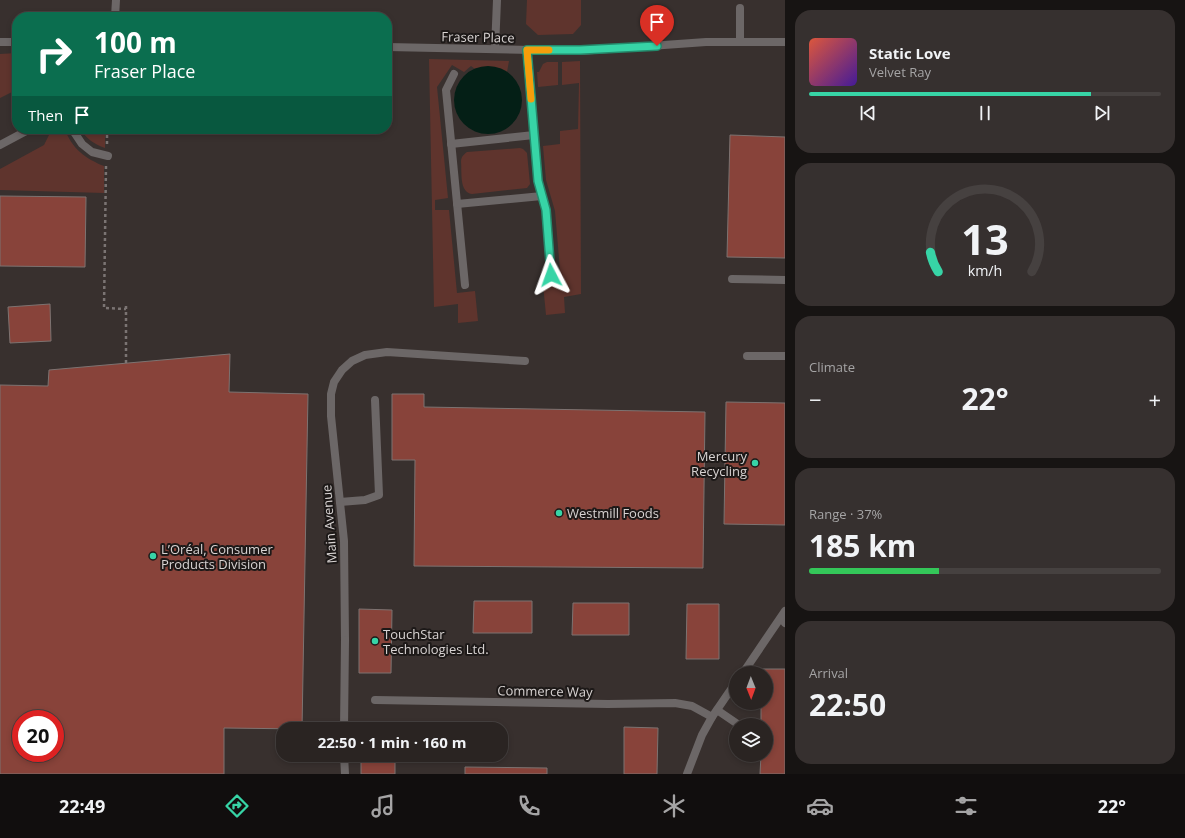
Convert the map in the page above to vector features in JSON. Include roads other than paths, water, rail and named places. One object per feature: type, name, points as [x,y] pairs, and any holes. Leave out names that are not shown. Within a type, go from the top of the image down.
[{"type":"street","points":[[115,12],[116,0]]},
{"type":"street","points":[[495,49],[497,0]]},
{"type":"street","points":[[740,8],[740,42]]},
{"type":"street","points":[[0,42],[12,42]]},
{"type":"street","name":"Fraser Place","points":[[392,47],[580,50],[706,42],[785,42]]},
{"type":"street","points":[[527,50],[538,181],[546,210],[551,275]]},
{"type":"street","points":[[454,74],[446,90],[465,285]]},
{"type":"street","points":[[0,145],[21,134]]},
{"type":"street","points":[[75,134],[82,144],[92,152],[107,152]]},
{"type":"street","points":[[451,144],[534,135]]},
{"type":"street","points":[[457,204],[542,196]]},
{"type":"street","points":[[732,278],[785,280]]},
{"type":"street","name":"Main Avenue","points":[[344,722],[344,541],[331,416],[331,394],[334,382],[342,370],[352,361],[365,355],[387,352],[525,361]]},
{"type":"street","points":[[747,356],[785,356]]},
{"type":"street","points":[[340,502],[365,500],[379,496],[375,400]]},
{"type":"street","points":[[747,666],[784,617]]},
{"type":"street","points":[[687,774],[702,735],[729,692]]},
{"type":"street","name":"Commerce Way","points":[[375,700],[608,704],[675,703],[692,706],[715,713],[729,720]]},
{"type":"street","points":[[344,762],[345,774]]},
{"type":"place","name":"Mercury Recycling","points":[[755,463]]},
{"type":"place","name":"Westmill Foods","points":[[559,513]]},
{"type":"place","name":"L’Oréal, Consumer Products Division","points":[[153,556]]},
{"type":"place","name":"TouchStar Technologies Ltd.","points":[[375,641]]}]
